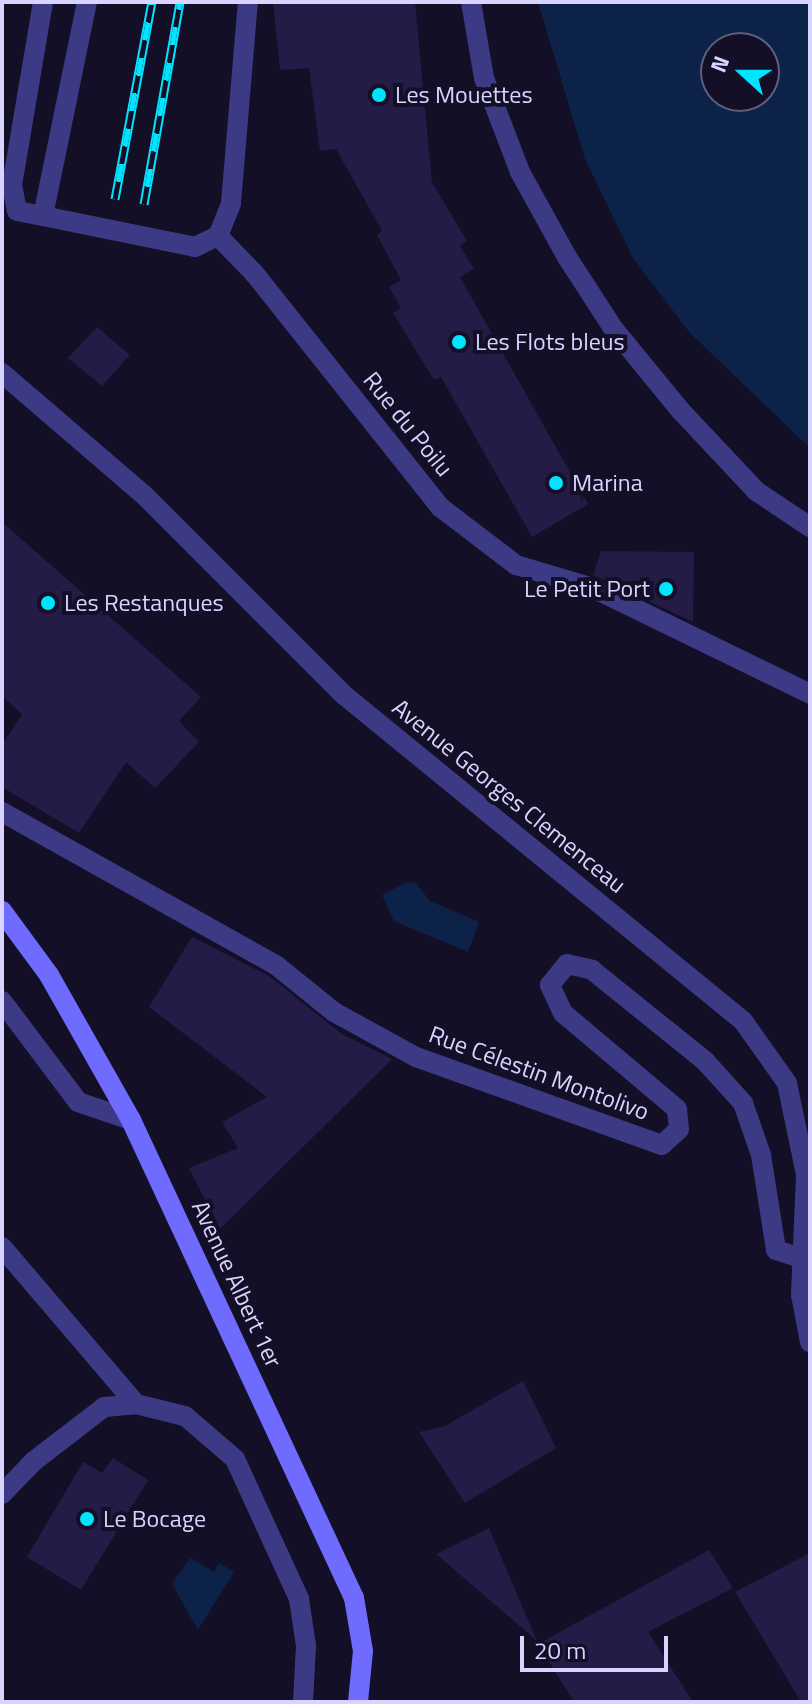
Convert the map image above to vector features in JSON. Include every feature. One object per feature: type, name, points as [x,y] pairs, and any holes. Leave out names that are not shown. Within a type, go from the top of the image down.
[{"type":"main road","name":"Avenue Albert 1er","points":[[2,911],[49,975],[131,1120],[354,1598],[363,1651],[358,1702]]},
{"type":"street","points":[[43,2],[12,185],[17,211],[195,247],[218,236],[231,203],[248,2]]},
{"type":"street","points":[[43,216],[87,2]]},
{"type":"street","points":[[471,2],[484,78],[504,132],[520,172],[567,257],[613,328],[681,411],[756,491],[810,527]]},
{"type":"street","name":"Rue du Poilu","points":[[218,236],[254,273],[440,507],[516,565],[593,588],[810,694]]},
{"type":"street","name":"Avenue Georges Clemenceau","points":[[2,373],[144,495],[344,695],[743,1021],[787,1083],[806,1175],[801,1258],[810,1342]]},
{"type":"street","name":"Rue Célestin Montolivo","points":[[2,812],[277,966],[334,1012],[416,1057],[662,1145],[679,1129],[677,1109],[563,1013],[550,985],[567,964],[592,970],[705,1061],[743,1103],[761,1155],[776,1250],[801,1258]]},
{"type":"street","points":[[2,1001],[78,1102],[131,1120]]},
{"type":"street","points":[[2,1247],[136,1404]]},
{"type":"street","points":[[2,1494],[34,1461],[104,1407],[136,1404],[185,1416],[235,1459],[299,1599],[306,1646],[303,1702]]},
{"type":"water","points":[[538,2],[810,2],[810,448],[689,332],[633,258],[585,159]]},
{"type":"water","points":[[407,882],[416,883],[430,901],[479,922],[468,952],[394,921],[382,895]]},
{"type":"water","points":[[190,1558],[214,1572],[219,1563],[234,1572],[198,1630],[172,1584]]},
{"type":"building","points":[[273,2],[415,2],[432,182],[467,241],[460,246],[474,269],[460,277],[588,504],[532,537],[441,377],[434,380],[393,313],[401,308],[389,287],[401,280],[377,235],[382,231],[336,149],[320,151],[309,68],[280,70]]},
{"type":"building","points":[[97,327],[130,355],[102,386],[68,358]]},
{"type":"building","name":"Les Restanques","points":[[2,522],[201,697],[179,721],[199,742],[155,788],[126,762],[79,833],[2,787],[2,745],[22,714],[2,696]]},
{"type":"building","name":"Le Petit Port","points":[[601,551],[694,552],[693,622],[593,575]]},
{"type":"building","points":[[192,937],[269,976],[342,1034],[392,1059],[220,1229],[189,1168],[238,1148],[222,1122],[267,1097],[149,1007]]},
{"type":"building","points":[[523,1381],[556,1448],[465,1503],[419,1432],[445,1426]]},
{"type":"building","name":"Le Bocage","points":[[113,1458],[148,1480],[81,1590],[27,1557],[83,1462],[102,1473]]},
{"type":"building","points":[[489,1528],[537,1641],[436,1554]]},
{"type":"building","points":[[709,1550],[733,1588],[648,1632],[693,1702],[574,1702],[538,1644]]},
{"type":"building","points":[[810,1553],[810,1702],[801,1702],[735,1592]]},
{"type":"railway","points":[[115,199],[152,2]]},
{"type":"railway","points":[[144,204],[180,2]]},
{"type":"place","name":"Les Mouettes","points":[[379,95]]},
{"type":"place","name":"Les Flots bleus","points":[[459,342]]},
{"type":"place","name":"Marina","points":[[556,483]]},
{"type":"place","name":"Le Petit Port","points":[[666,589]]},
{"type":"place","name":"Les Restanques","points":[[48,603]]},
{"type":"place","name":"Le Bocage","points":[[87,1519]]}]
